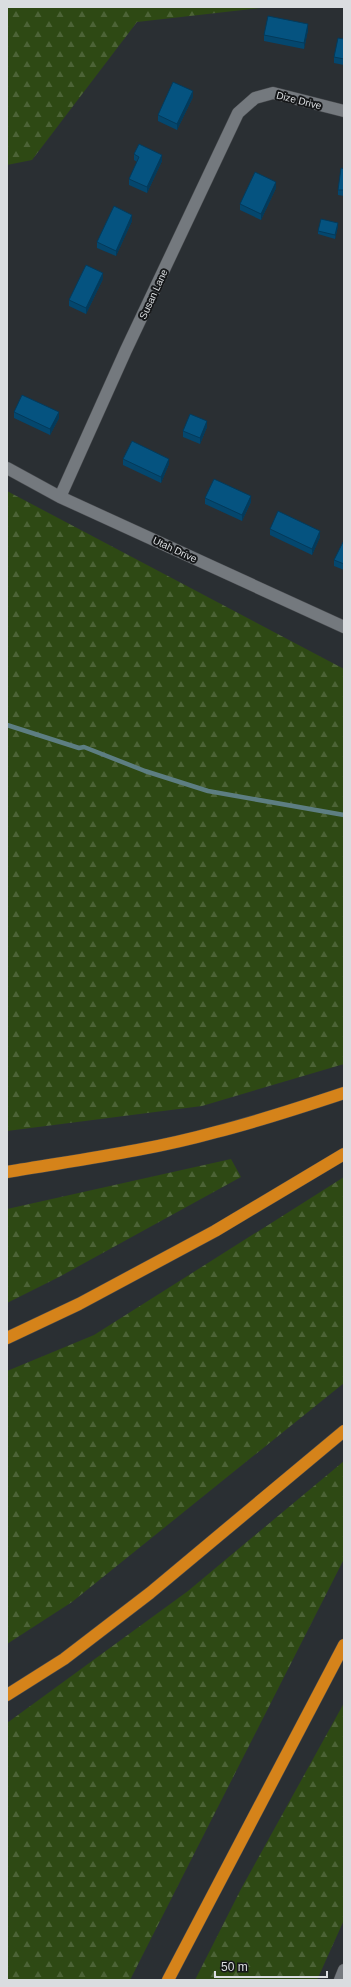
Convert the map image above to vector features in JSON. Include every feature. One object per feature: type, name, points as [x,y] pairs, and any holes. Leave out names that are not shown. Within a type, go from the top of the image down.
[{"type":"highway","points":[[7,1172],[156,1146],[216,1133],[288,1112],[344,1093]]},
{"type":"highway","points":[[7,1338],[79,1304],[215,1231],[344,1154]]},
{"type":"highway","points":[[7,1695],[64,1659],[150,1593],[344,1431]]},
{"type":"highway","points":[[168,1980],[344,1645]]},
{"type":"street","name":"Dize Drive","points":[[255,98],[274,93],[344,111]]},
{"type":"street","name":"Susan Lane","points":[[60,497],[126,350],[238,113],[255,98]]},
{"type":"street","name":"Utah Drive","points":[[7,468],[60,497],[344,627]]},
{"type":"street","points":[[340,1980],[344,1970]]},
{"type":"green space","points":[[7,7],[269,7],[137,22],[32,160],[7,165]]},
{"type":"green space","points":[[7,491],[344,669],[344,1064],[202,1106],[7,1131]]},
{"type":"green space","points":[[231,1159],[241,1177],[59,1277],[7,1303],[7,1209]]},
{"type":"green space","points":[[344,1177],[344,1383],[72,1602],[7,1644],[7,1371],[94,1335]]},
{"type":"green space","points":[[344,1461],[344,1559],[130,1980],[7,1980],[7,1723],[188,1591]]},
{"type":"green space","points":[[344,1703],[344,1920],[317,1980],[195,1980],[241,1889]]},
{"type":"building","points":[[268,16],[308,24],[304,43],[264,35]]},
{"type":"building","points":[[338,38],[344,39],[344,59],[334,57]]},
{"type":"building","points":[[173,82],[193,91],[177,124],[158,115]]},
{"type":"building","points":[[139,144],[162,155],[147,187],[129,179],[139,157],[134,154]]},
{"type":"building","points":[[341,168],[344,169],[344,190],[338,190]]},
{"type":"building","points":[[255,172],[276,182],[261,214],[240,204]]},
{"type":"building","points":[[114,206],[132,215],[116,251],[97,242]]},
{"type":"building","points":[[321,219],[338,223],[335,235],[318,231]]},
{"type":"building","points":[[86,265],[103,273],[86,308],[69,300]]},
{"type":"building","points":[[22,395],[59,412],[50,429],[14,412]]},
{"type":"building","points":[[190,414],[207,421],[200,438],[183,431]]},
{"type":"building","points":[[132,441],[169,459],[161,477],[123,459]]},
{"type":"building","points":[[214,479],[251,496],[242,515],[205,498]]},
{"type":"building","points":[[278,511],[320,531],[312,549],[270,529]]},
{"type":"building","points":[[344,542],[344,564],[334,560]]},
{"type":"waterway","points":[[7,725],[79,748],[84,747],[145,771],[208,791],[344,815]]}]
